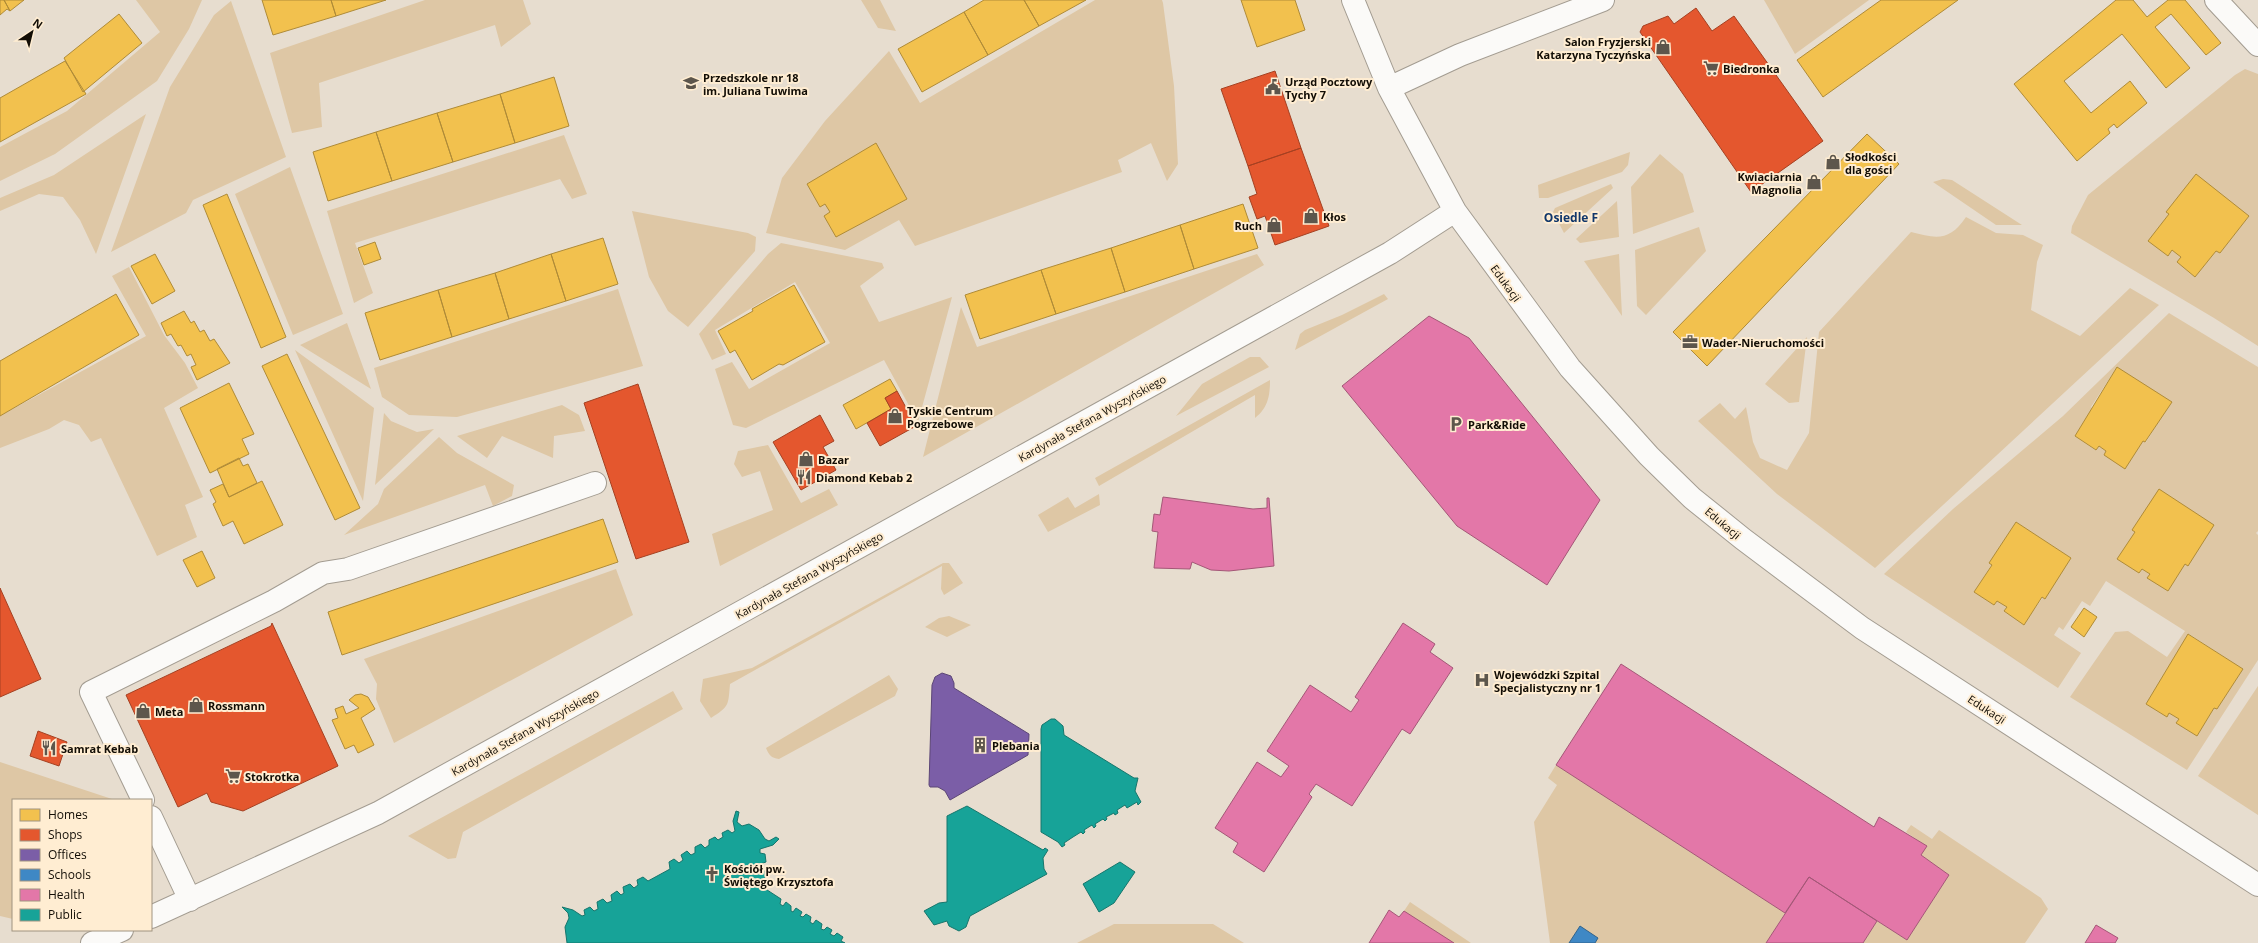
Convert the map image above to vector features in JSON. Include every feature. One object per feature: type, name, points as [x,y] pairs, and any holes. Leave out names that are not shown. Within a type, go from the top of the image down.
[{"type":"street","name":"Edukacji","points":[[1353,0],[1389,88],[1455,211],[1570,368],[1649,456],[1692,498],[1743,539],[1862,628],[2258,885]]},
{"type":"street","points":[[1389,88],[1460,55],[1603,0]]},
{"type":"street","points":[[2216,0],[2258,45]]},
{"type":"street","name":"Kardynała Stefana Wyszyńskiego","points":[[152,918],[385,809],[1383,257],[1455,211]]},
{"type":"street","points":[[143,799],[90,692],[274,601],[323,573],[348,569],[595,482]]},
{"type":"street","points":[[152,819],[190,900]]},
{"type":"street","points":[[92,943],[120,931]]},
{"type":"shaded area","points":[[136,0],[202,0],[189,29],[157,81],[55,154],[0,181],[0,147],[67,111],[160,32]]},
{"type":"shaded area","points":[[425,0],[523,0],[531,24],[501,47],[495,25],[319,83],[322,127],[292,133],[270,53]]},
{"type":"shaded area","points":[[861,0],[880,0],[896,31],[878,28]]},
{"type":"shaded area","points":[[1095,0],[1162,0],[1174,86],[1178,164],[1167,181],[1151,143],[1118,160],[1122,172],[915,246],[899,220],[845,250],[766,233],[782,178],[825,121],[889,51],[920,103]]},
{"type":"shaded area","points":[[1764,0],[1869,0],[1795,54]]},
{"type":"shaded area","points":[[231,1],[286,157],[193,200],[186,213],[111,252],[170,87],[214,15]]},
{"type":"shaded area","points":[[2245,69],[2258,74],[2258,346],[2214,318],[2071,233],[2072,226],[2088,195],[2235,75]],"holes":[[[2167,212],[2249,216],[2220,253],[2216,251],[2195,277],[2177,262],[2181,257],[2172,250],[2168,256],[2149,241],[2169,214]]]},
{"type":"shaded area","points":[[146,114],[96,254],[80,220],[63,197],[39,194],[0,211],[0,198],[54,175]]},
{"type":"shaded area","points":[[564,135],[587,194],[572,199],[560,179],[355,243],[373,293],[354,303],[327,211]]},
{"type":"shaded area","points":[[1630,152],[1628,165],[1622,172],[1548,198],[1539,198],[1538,185]]},
{"type":"shaded area","points":[[1660,154],[1683,174],[1694,212],[1633,234],[1631,187]]},
{"type":"shaded area","points":[[290,167],[343,314],[293,335],[235,194]]},
{"type":"shaded area","points":[[1943,179],[1952,180],[2022,225],[1996,225],[1933,182]]},
{"type":"shaded area","points":[[1611,184],[1613,188],[1564,233],[1553,212],[1555,208]]},
{"type":"shaded area","points":[[1617,201],[1619,237],[1580,243],[1576,239]]},
{"type":"shaded area","points":[[632,211],[748,233],[756,237],[755,251],[688,327],[668,311],[649,277]]},
{"type":"shaded area","points":[[1966,217],[1996,233],[2023,235],[2043,245],[2037,262],[2031,310],[2080,336],[2130,288],[2159,305],[1875,568],[1777,494],[1698,421],[1720,403],[1735,419],[1746,407],[1753,442],[1760,458],[1787,470],[1809,433],[1819,332],[1911,232],[1928,236],[1942,236],[1954,230]]},
{"type":"shaded area","points":[[1699,227],[1706,251],[1646,315],[1637,306],[1635,250]]},
{"type":"shaded area","points":[[781,243],[882,263],[884,268],[860,286],[879,322],[952,297],[918,422],[884,360],[746,428],[733,425],[715,369],[732,362],[749,389],[830,343],[795,282],[715,330],[726,354],[712,360],[699,334],[768,254]]},
{"type":"shaded area","points":[[1257,254],[1264,265],[923,457],[961,307],[977,347]]},
{"type":"shaded area","points":[[1619,254],[1622,316],[1584,261]]},
{"type":"shaded area","points":[[129,267],[164,335],[185,363],[198,388],[164,408],[203,497],[185,505],[197,537],[157,556],[101,438],[91,442],[79,425],[64,420],[49,429],[0,448],[0,416],[146,336],[112,276]]},
{"type":"shaded area","points":[[618,289],[643,366],[457,417],[409,415],[382,397],[374,368]]},
{"type":"shaded area","points":[[1384,294],[1388,299],[1295,350],[1300,334],[1305,330],[1342,315]]},
{"type":"shaded area","points":[[2169,313],[2258,367],[2258,531],[2256,533],[2258,535],[2258,660],[2187,770],[2070,697],[2115,632],[2128,631],[2167,657],[2185,631],[2106,581],[2090,606],[2082,601],[2063,630],[2059,627],[2054,635],[2081,653],[2058,688],[1884,574],[1953,509],[2063,416]],"holes":[[[2117,367],[2171,402],[2146,442],[2143,441],[2125,468],[2104,455],[2106,451],[2099,446],[2095,450],[2075,436],[2093,409],[2091,407]],[[2016,522],[2071,558],[2024,624],[2004,611],[2007,607],[1997,601],[1994,605],[1974,592],[1992,564],[1989,563]],[[2132,530],[2185,564],[2168,591],[2148,578],[2150,574],[2142,569],[2139,573],[2118,559],[2135,532]],[[2189,634],[2243,669],[2217,709],[2214,708],[2197,736],[2176,723],[2179,719],[2169,713],[2167,717],[2146,704]]]},
{"type":"shaded area","points":[[347,323],[371,389],[300,345]]},
{"type":"shaded area","points":[[1807,337],[1799,402],[1789,403],[1765,384]]},
{"type":"shaded area","points":[[295,350],[374,408],[363,501]]},
{"type":"shaded area","points":[[1250,357],[1260,357],[1269,367],[1176,416],[1202,384]]},
{"type":"shaded area","points":[[1270,380],[1267,401],[1263,410],[1255,418],[1255,395],[1099,486],[1095,478]]},
{"type":"shaded area","points":[[562,405],[579,415],[585,431],[554,436],[553,458],[502,436],[487,458],[457,436]]},
{"type":"shaded area","points":[[384,413],[391,421],[417,432],[434,429],[375,485]]},
{"type":"shaded area","points":[[439,437],[457,453],[514,485],[512,496],[493,506],[485,485],[344,535],[378,504],[384,489]]},
{"type":"shaded area","points":[[768,445],[801,503],[829,489],[838,505],[720,566],[712,534],[773,510],[760,471],[742,477],[734,464],[738,451]]},
{"type":"shaded area","points":[[1099,494],[1100,505],[1048,532],[1038,515],[1068,497],[1075,508]]},
{"type":"shaded area","points":[[943,563],[949,563],[963,583],[944,595],[941,589],[942,566],[730,684],[728,701],[725,708],[711,718],[700,701],[703,679],[752,668]]},
{"type":"shaded area","points":[[616,569],[633,615],[394,743],[376,699],[377,684],[364,659]]},
{"type":"shaded area","points":[[949,616],[971,625],[947,637],[925,627],[939,618]]},
{"type":"shaded area","points":[[889,675],[898,689],[895,696],[779,759],[772,757],[768,753],[766,748]]},
{"type":"shaded area","points":[[2258,686],[2258,815],[2198,776]]},
{"type":"shaded area","points":[[673,691],[683,709],[463,832],[456,858],[448,859],[408,836]]},
{"type":"shaded area","points":[[0,762],[112,799],[12,799],[12,919],[0,916]]},
{"type":"shaded area","points":[[1556,765],[1785,913],[1766,943],[1550,943],[1534,822],[1557,785],[1548,778]]},
{"type":"shaded area","points":[[1911,825],[1932,839],[1939,830],[2041,898],[2048,909],[2025,943],[1863,943],[1877,921],[1907,940],[1949,875],[1921,855],[1926,846],[1906,832]]},
{"type":"shaded area","points":[[1410,902],[1471,943],[1428,943],[1402,926],[1404,911]]},
{"type":"shaded area","points":[[1114,924],[1213,924],[1244,943],[1077,943]]},
{"type":"building: Homes","points":[[0,0],[4,0],[10,11],[7,9],[0,15]]},
{"type":"building: Homes","points":[[4,0],[24,0],[10,11]]},
{"type":"building: Homes","points":[[262,0],[331,0],[336,16],[273,35]]},
{"type":"building: Homes","points":[[331,0],[386,0],[336,16]]},
{"type":"building: Homes","points":[[984,0],[1024,0],[1039,26],[988,55],[964,12]]},
{"type":"building: Homes","points":[[1024,0],[1086,0],[1039,26]]},
{"type":"building: Homes","points":[[1241,0],[1295,0],[1305,30],[1257,47]]},
{"type":"building: Homes","points":[[1881,0],[1958,0],[1823,97],[1797,60]]},
{"type":"building: Homes","points":[[2116,0],[2133,0],[2147,17],[2168,0],[2185,0],[2221,43],[2206,55],[2171,14],[2155,27],[2190,68],[2166,88],[2122,34],[2064,81],[2091,113],[2130,81],[2147,103],[2117,128],[2114,124],[2108,129],[2110,133],[2077,161],[2014,84]]},
{"type":"building: Homes","points":[[964,12],[988,55],[922,92],[898,49]]},
{"type":"building: Homes","points":[[119,14],[142,43],[83,92],[64,58]]},
{"type":"building: Homes","points":[[65,61],[86,94],[0,142],[0,98]]},
{"type":"building: Homes","points":[[554,77],[569,126],[515,143],[500,94]]},
{"type":"building: Homes","points":[[500,94],[515,143],[453,162],[437,113]]},
{"type":"building: Homes","points":[[437,113],[453,162],[392,181],[376,132]]},
{"type":"building: Homes","points":[[376,132],[392,181],[328,201],[313,152]]},
{"type":"building: Homes","points":[[1867,134],[1899,164],[1707,366],[1673,332]]},
{"type":"building: Homes","points":[[876,143],[907,199],[836,237],[824,216],[830,212],[825,204],[820,207],[807,184]]},
{"type":"building: Homes","points":[[2196,174],[2249,216],[2220,253],[2216,251],[2195,277],[2177,262],[2181,257],[2172,250],[2168,256],[2148,241],[2169,214],[2166,212]]},
{"type":"building: Homes","points":[[227,194],[286,337],[261,348],[203,205]]},
{"type":"building: Homes","points":[[1243,204],[1258,248],[1194,269],[1180,225]]},
{"type":"building: Homes","points":[[1180,225],[1194,269],[1125,292],[1111,248]]},
{"type":"building: Homes","points":[[603,238],[618,284],[566,301],[551,254]]},
{"type":"building: Homes","points":[[375,242],[381,259],[364,265],[358,248]]},
{"type":"building: Homes","points":[[1111,248],[1125,292],[1056,314],[1041,270]]},
{"type":"building: Homes","points":[[155,254],[175,291],[152,304],[131,266]]},
{"type":"building: Homes","points":[[551,254],[566,301],[509,319],[495,273]]},
{"type":"building: Homes","points":[[1041,270],[1056,314],[980,339],[965,295]]},
{"type":"building: Homes","points":[[495,273],[509,319],[452,337],[438,290]]},
{"type":"building: Homes","points":[[794,285],[825,342],[783,365],[779,364],[752,380],[735,350],[730,353],[718,331],[753,311],[752,309]]},
{"type":"building: Homes","points":[[438,290],[452,337],[380,360],[365,313]]},
{"type":"building: Homes","points":[[116,294],[139,335],[0,416],[0,361]]},
{"type":"building: Homes","points":[[184,311],[191,323],[194,321],[200,332],[204,330],[210,341],[214,339],[230,363],[197,380],[191,367],[196,365],[191,354],[187,356],[181,345],[178,346],[171,334],[167,336],[161,323]]},
{"type":"building: Homes","points":[[287,354],[360,508],[335,520],[262,366]]},
{"type":"building: Homes","points":[[2117,367],[2172,402],[2145,442],[2143,441],[2125,469],[2104,455],[2106,451],[2099,446],[2096,450],[2075,436]]},
{"type":"building: Homes","points":[[890,379],[897,391],[885,398],[891,409],[856,429],[843,405]]},
{"type":"building: Homes","points":[[229,383],[254,434],[242,439],[249,454],[210,473],[180,408]]},
{"type":"building: Homes","points":[[239,458],[243,466],[248,464],[257,483],[229,497],[217,469]]},
{"type":"building: Homes","points":[[262,481],[283,525],[244,544],[233,521],[223,526],[213,504],[216,502],[210,490],[223,484],[229,497]]},
{"type":"building: Homes","points":[[2159,489],[2214,525],[2188,566],[2185,564],[2168,591],[2147,578],[2150,574],[2142,569],[2139,573],[2117,559],[2135,532],[2132,530]]},
{"type":"building: Homes","points":[[603,519],[618,562],[342,655],[328,612]]},
{"type":"building: Homes","points":[[2016,522],[2071,558],[2045,599],[2042,597],[2024,625],[2004,611],[2007,607],[1997,601],[1994,605],[1974,592],[1992,565],[1989,563]]},
{"type":"building: Homes","points":[[202,551],[215,578],[197,587],[183,560]]},
{"type":"building: Homes","points":[[2084,608],[2097,617],[2084,637],[2071,627]]},
{"type":"building: Homes","points":[[2188,634],[2243,669],[2217,709],[2214,708],[2197,736],[2176,723],[2179,719],[2169,713],[2167,717],[2146,704]]},
{"type":"building: Homes","points":[[361,694],[368,697],[375,709],[361,718],[374,745],[358,753],[354,745],[345,749],[332,720],[338,718],[335,709],[343,706],[346,714],[359,708],[349,700],[355,695]]},
{"type":"building: Shops","points":[[1696,8],[1712,31],[1734,16],[1823,141],[1751,192],[1640,32],[1643,26],[1668,16],[1674,24]]},
{"type":"building: Shops","points":[[1275,71],[1301,148],[1248,166],[1221,89]]},
{"type":"building: Shops","points":[[1301,148],[1329,226],[1275,245],[1265,216],[1257,219],[1249,197],[1257,194],[1248,166]]},
{"type":"building: Shops","points":[[638,384],[689,542],[636,559],[584,403]]},
{"type":"building: Shops","name":"Tyskie Centrum Pogrzebowe","points":[[897,391],[916,426],[880,446],[867,423],[891,409],[885,398]]},
{"type":"building: Shops","name":"Bazar","points":[[820,415],[834,441],[823,447],[836,470],[801,490],[773,442]]},
{"type":"building: Shops","points":[[0,588],[41,679],[0,697]]},
{"type":"building: Shops","points":[[272,623],[338,766],[243,811],[211,802],[207,793],[178,807],[126,695],[271,626]]},
{"type":"building: Shops","points":[[38,731],[67,742],[59,766],[30,756]]},
{"type":"building: Offices","name":"Plebania","points":[[942,673],[951,676],[954,683],[954,688],[1029,734],[1028,755],[950,800],[945,791],[938,787],[930,787],[929,785],[932,685],[935,677]]},
{"type":"building: Schools","points":[[1580,926],[1598,938],[1595,943],[1569,943]]},
{"type":"building: Health","name":"Park&Ride","points":[[1429,316],[1469,338],[1600,500],[1547,585],[1457,526],[1342,386]]},
{"type":"building: Health","points":[[1163,497],[1253,509],[1267,508],[1267,498],[1269,498],[1274,566],[1229,571],[1211,570],[1192,562],[1190,569],[1154,568],[1158,532],[1152,531],[1154,514],[1160,515]]},
{"type":"building: Health","points":[[1403,623],[1435,644],[1430,652],[1453,668],[1410,734],[1402,729],[1352,806],[1316,784],[1309,794],[1312,797],[1264,872],[1233,852],[1238,843],[1215,828],[1257,762],[1281,777],[1289,766],[1267,751],[1310,685],[1351,712],[1359,700],[1355,697]]},
{"type":"building: Health","points":[[1621,664],[1874,827],[1879,817],[1927,846],[1921,855],[1949,875],[1907,940],[1809,877],[1785,913],[1556,765]]},
{"type":"building: Health","points":[[1809,877],[1877,921],[1863,943],[1766,943]]},
{"type":"building: Health","points":[[1389,910],[1399,917],[1404,911],[1454,943],[1369,943]]},
{"type":"building: Health","points":[[2096,925],[2118,938],[2115,943],[2085,943]]},
{"type":"building: Public","points":[[1051,719],[1055,719],[1063,726],[1064,735],[1134,778],[1138,778],[1135,791],[1141,802],[1138,805],[1137,802],[1127,808],[1125,805],[1117,810],[1118,813],[1115,815],[1114,813],[1106,817],[1107,819],[1105,821],[1103,819],[1095,824],[1096,826],[1094,828],[1092,825],[1084,830],[1085,832],[1083,834],[1081,832],[1064,843],[1065,845],[1062,847],[1058,842],[1041,832],[1041,729],[1042,725]]},
{"type":"building: Public","points":[[967,806],[1043,850],[1045,848],[1048,850],[1043,858],[1044,869],[1047,874],[970,916],[966,927],[959,931],[949,926],[947,921],[934,925],[924,911],[939,903],[947,902],[947,816]]},
{"type":"building: Public","name":"Kościół pw. Świętego Krzysztofa","points":[[736,811],[739,812],[737,822],[742,826],[749,824],[759,830],[765,839],[769,841],[776,837],[779,839],[773,845],[760,849],[760,853],[765,854],[766,862],[760,864],[760,870],[765,871],[765,879],[761,881],[761,886],[781,899],[780,904],[783,906],[786,902],[791,906],[791,911],[793,912],[796,908],[802,912],[800,916],[803,917],[806,914],[811,917],[810,922],[813,924],[816,920],[822,924],[821,929],[824,930],[827,927],[832,930],[830,934],[834,936],[837,933],[843,937],[841,941],[845,943],[567,943],[565,927],[569,918],[568,913],[562,907],[573,910],[582,916],[585,915],[584,910],[590,907],[594,911],[598,909],[597,902],[603,899],[607,903],[612,901],[611,895],[617,891],[621,895],[624,893],[623,887],[630,884],[634,888],[638,885],[637,880],[643,877],[648,881],[670,869],[669,862],[674,859],[679,863],[683,860],[681,855],[687,851],[691,855],[695,853],[695,847],[701,844],[705,848],[709,845],[709,840],[715,837],[718,840],[723,837],[722,833],[728,830],[732,833],[735,831],[733,821]]},
{"type":"building: Public","points":[[1120,862],[1135,872],[1114,903],[1099,912],[1083,884]]},
{"type":"place","name":"Salon Fryzjerski Katarzyna Tyczyńska","points":[[1663,47]]},
{"type":"place","name":"Biedronka","points":[[1711,68]]},
{"type":"place","name":"Przedszkole nr 18 im. Juliana Tuwima","points":[[691,83]]},
{"type":"place","name":"Urząd Pocztowy Tychy 7","points":[[1273,87]]},
{"type":"place","name":"Słodkości dla gości","points":[[1833,162]]},
{"type":"place","name":"Kwiaciarnia Magnolia","points":[[1814,182]]},
{"type":"place","name":"Kłos","points":[[1311,216]]},
{"type":"place","name":"Ruch","points":[[1274,225]]},
{"type":"place","name":"Wader-Nieruchomości","points":[[1690,342]]},
{"type":"place","name":"Tyskie Centrum Pogrzebowe","points":[[895,416]]},
{"type":"place","name":"Park&Ride","points":[[1456,424]]},
{"type":"place","name":"Bazar","points":[[806,459]]},
{"type":"place","name":"Diamond Kebab 2","points":[[804,477]]},
{"type":"place","name":"Wojewódzki Szpital Specjalistyczny nr 1","points":[[1482,680]]},
{"type":"place","name":"Rossmann","points":[[196,705]]},
{"type":"place","name":"Meta","points":[[143,711]]},
{"type":"place","name":"Plebania","points":[[980,745]]},
{"type":"place","name":"Samrat Kebab","points":[[49,748]]},
{"type":"place","name":"Stokrotka","points":[[233,776]]},
{"type":"place","name":"Kościół pw. Świętego Krzysztofa","points":[[712,874]]},
{"type":"district","name":"Osiedle F","points":[[1571,217]]}]
